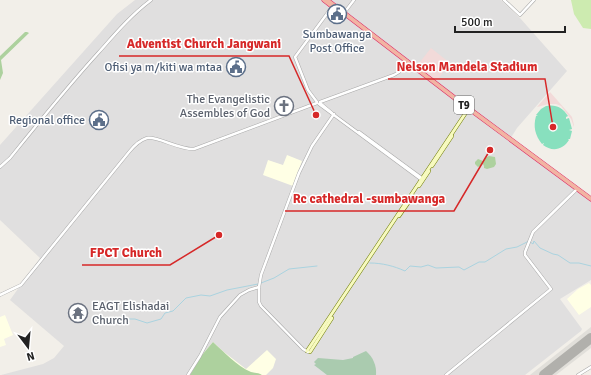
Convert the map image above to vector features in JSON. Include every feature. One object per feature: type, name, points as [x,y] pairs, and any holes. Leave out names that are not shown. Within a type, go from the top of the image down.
[{"type":"highway","name":"T9","points":[[329,3],[591,199]]},
{"type":"main road","points":[[309,352],[469,109]]},
{"type":"street","points":[[0,167],[10,158],[63,92],[117,31],[137,10],[151,0]]},
{"type":"street","points":[[344,13],[354,0]]},
{"type":"street","points":[[504,0],[520,15],[534,0]]},
{"type":"street","points":[[329,3],[296,57],[310,90],[319,103],[334,115],[422,179]]},
{"type":"street","points":[[0,295],[21,285],[129,152],[143,140],[150,138],[185,149],[194,149],[394,75],[399,72],[407,61]]},
{"type":"street","points":[[309,352],[303,348],[261,306],[259,302],[259,284],[265,264],[308,152],[334,115]]},
{"type":"street","points":[[446,375],[551,289],[524,254],[531,235],[535,230],[577,188]]},
{"type":"street","points":[[188,375],[200,356],[220,317],[240,295],[259,284]]},
{"type":"street","points":[[578,375],[591,366]]},
{"type":"shaded area","points":[[135,0],[501,0],[520,18],[567,71],[517,128],[509,141],[591,202],[591,280],[560,299],[582,329],[581,331],[525,375],[1,375],[43,364],[54,358],[64,346],[10,300],[40,258],[0,220],[0,145],[117,14]]},
{"type":"shaded area","points":[[431,48],[450,63],[436,82],[416,67]]},
{"type":"shaded area","points":[[550,92],[572,117],[574,127],[571,119],[561,106],[549,104],[537,107]]},
{"type":"shaded area","points":[[287,155],[302,161],[293,186],[263,175],[268,160],[283,165]]},
{"type":"shaded area","points":[[589,283],[591,285],[591,307],[579,315],[567,299],[578,289]]},
{"type":"shaded area","points":[[5,315],[13,335],[4,339],[6,345],[0,347],[0,317]]},
{"type":"shaded area","points":[[591,327],[591,348],[556,375],[530,375]]},
{"type":"shaded area","points":[[213,342],[246,369],[267,350],[276,359],[273,368],[266,375],[190,375],[202,355]]},
{"type":"shaded area","points":[[366,351],[374,362],[376,375],[327,375],[314,365],[316,364],[314,362],[318,358],[343,360],[353,358]]},
{"type":"green space","points":[[571,0],[591,0],[591,29],[583,28],[574,14]]},
{"type":"green space","points":[[25,32],[29,33],[1,60],[3,73],[0,80],[0,56]]},
{"type":"green space","points":[[546,106],[559,107],[568,116],[566,119],[569,118],[572,129],[569,130],[572,131],[570,139],[568,139],[569,140],[567,143],[561,148],[550,149],[546,147],[543,145],[544,143],[542,144],[536,134],[535,120],[536,116],[538,116],[536,115]]},
{"type":"green space","points":[[489,156],[495,157],[496,164],[494,167],[487,169],[484,168],[483,164],[478,167],[475,164],[478,159],[483,161]]},
{"type":"green space","points":[[213,342],[241,366],[251,372],[262,375],[190,375],[202,355]]},
{"type":"waterway","points":[[370,263],[388,265],[405,271],[410,266],[421,267],[428,265],[436,268],[459,267],[464,270],[479,262],[485,262],[506,249],[517,247],[529,241],[533,244],[534,241],[540,248],[558,255],[570,263],[579,263],[591,266]]},
{"type":"waterway","points":[[261,283],[274,278],[289,269],[317,266]]},
{"type":"waterway","points":[[122,316],[126,319],[135,319],[147,323],[161,319],[165,313],[173,311],[186,298],[201,295],[210,296],[227,290],[258,284]]},
{"type":"runway","points":[[544,375],[591,338]]},
{"type":"place","name":"Sumbawanga Post Office","points":[[337,14]]},
{"type":"place","name":"Ofisi ya m/kiti wa mtaa","points":[[236,67]]},
{"type":"place","name":"The Evangelistic Assembles of God","points":[[284,106]]},
{"type":"place","name":"Adventist Church Jangwani","points":[[316,115]]},
{"type":"place","name":"Regional office","points":[[99,120]]},
{"type":"place","name":"Nelson Mandela Stadium","points":[[553,127]]},
{"type":"place","name":"Rc cathedral -sumbawanga","points":[[490,150]]},
{"type":"place","name":"FPCT Church","points":[[219,235]]},
{"type":"place","name":"EAGT Elishadai Church","points":[[78,313]]}]
